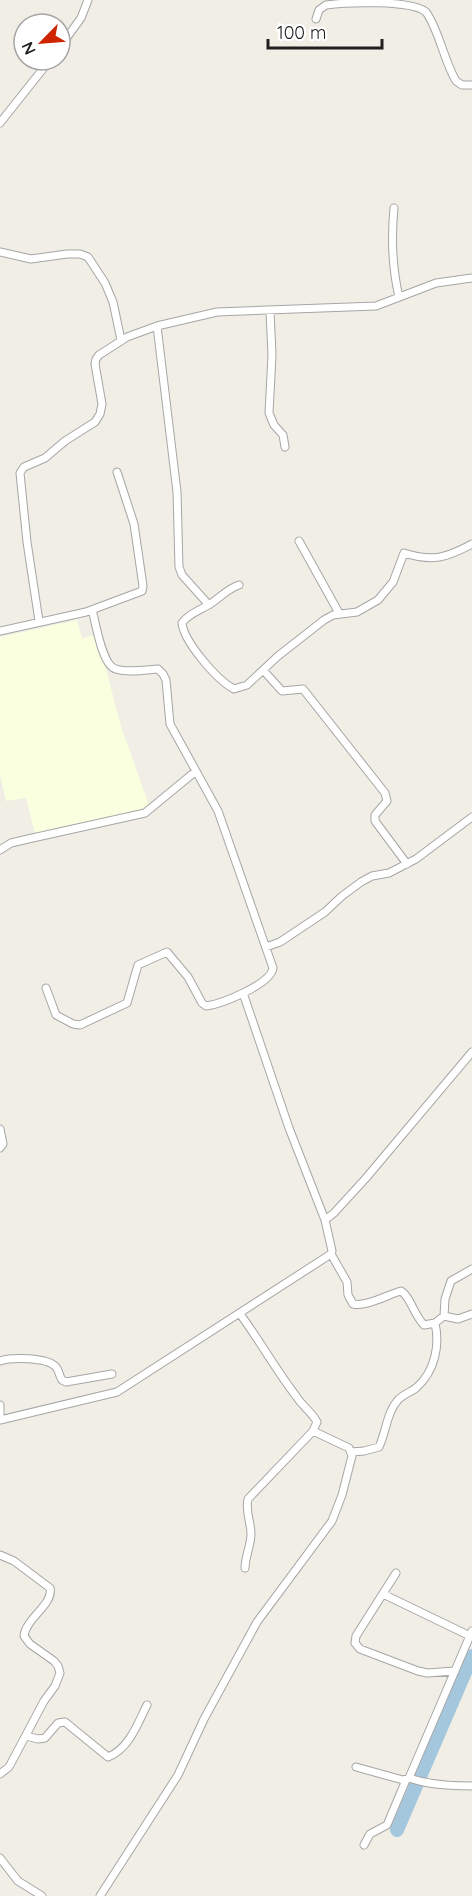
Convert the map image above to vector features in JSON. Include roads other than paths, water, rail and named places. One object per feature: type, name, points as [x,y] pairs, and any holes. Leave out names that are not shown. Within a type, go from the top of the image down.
[{"type":"street","points":[[72,30],[81,18],[88,0]]},
{"type":"street","points":[[316,18],[322,7],[329,2],[394,1],[414,4],[422,8],[430,20],[456,81],[462,85],[472,84]]},
{"type":"street","points":[[0,123],[40,72]]},
{"type":"street","points":[[394,208],[391,235],[393,265],[399,297]]},
{"type":"street","points":[[0,252],[30,259],[67,254],[80,254],[88,257],[105,282],[113,302],[121,340]]},
{"type":"street","points":[[39,621],[27,542],[20,473],[24,467],[45,458],[65,441],[95,422],[102,404],[96,359],[121,340],[158,326],[217,312],[376,306],[436,283],[472,278]]},
{"type":"street","points":[[270,311],[272,355],[269,413],[283,435],[285,447]]},
{"type":"street","points":[[158,326],[177,492],[179,567],[182,575],[209,605]]},
{"type":"street","points":[[0,631],[92,610],[142,591],[134,524],[117,472]]},
{"type":"street","points":[[299,541],[339,613]]},
{"type":"street","points":[[239,585],[221,594],[209,605],[186,617],[182,622],[183,630],[207,664],[220,679],[234,689],[247,685],[278,656],[324,620],[339,613],[357,612],[378,600],[393,582],[404,553],[432,560],[472,544]]},
{"type":"street","points":[[46,988],[56,1015],[73,1024],[86,1023],[127,1003],[138,965],[167,952],[188,978],[206,1006],[243,993],[273,974],[266,947],[218,811],[170,724],[166,681],[163,674],[158,669],[120,670],[111,667],[105,660],[92,610]]},
{"type":"street","points":[[262,670],[282,691],[303,689],[385,793],[387,801],[375,815],[375,821],[377,827],[407,864]]},
{"type":"street","points":[[0,850],[11,843],[28,838],[145,813],[196,771]]},
{"type":"street","points":[[266,947],[280,942],[325,912],[361,882],[372,876],[389,873],[407,864],[472,817]]},
{"type":"street","points":[[243,993],[289,1128],[325,1220],[331,1254],[347,1282],[348,1295],[353,1304],[361,1306],[385,1295],[401,1291],[406,1294],[416,1318],[424,1325],[435,1323],[444,1316],[445,1299],[451,1281],[472,1269]]},
{"type":"street","points":[[325,1220],[366,1178],[472,1052]]},
{"type":"street","points":[[0,1129],[3,1138],[0,1148]]},
{"type":"street","points":[[0,1404],[0,1420],[117,1392],[331,1254]]},
{"type":"street","points":[[240,1314],[296,1397],[316,1422],[313,1431],[248,1499],[247,1514],[251,1534],[245,1558],[245,1569]]},
{"type":"street","points":[[444,1316],[459,1319],[472,1314]]},
{"type":"street","points":[[351,1452],[379,1447],[386,1432],[389,1415],[398,1399],[415,1389],[424,1380],[436,1353],[438,1337],[435,1323]]},
{"type":"street","points":[[0,1361],[25,1359],[52,1364],[56,1367],[62,1380],[66,1382],[112,1374]]},
{"type":"street","points":[[100,1896],[178,1775],[208,1710],[257,1622],[332,1521],[342,1495],[352,1456],[349,1448],[313,1431]]},
{"type":"street","points":[[0,1555],[14,1561],[51,1591],[50,1597],[26,1626],[24,1636],[30,1644],[54,1661],[60,1673],[55,1686],[44,1701],[9,1767],[0,1774]]},
{"type":"street","points":[[396,1573],[356,1636],[357,1646],[418,1671],[427,1673],[455,1671]]},
{"type":"street","points":[[364,1845],[370,1834],[387,1825],[471,1634],[383,1594]]},
{"type":"street","points":[[26,1736],[45,1738],[58,1723],[65,1722],[105,1756],[111,1756],[128,1740],[147,1705]]},
{"type":"street","points":[[356,1767],[425,1784],[472,1786]]},
{"type":"street","points":[[0,1858],[18,1881],[42,1896]]},
{"type":"waterway","points":[[397,1830],[472,1656]]}]
